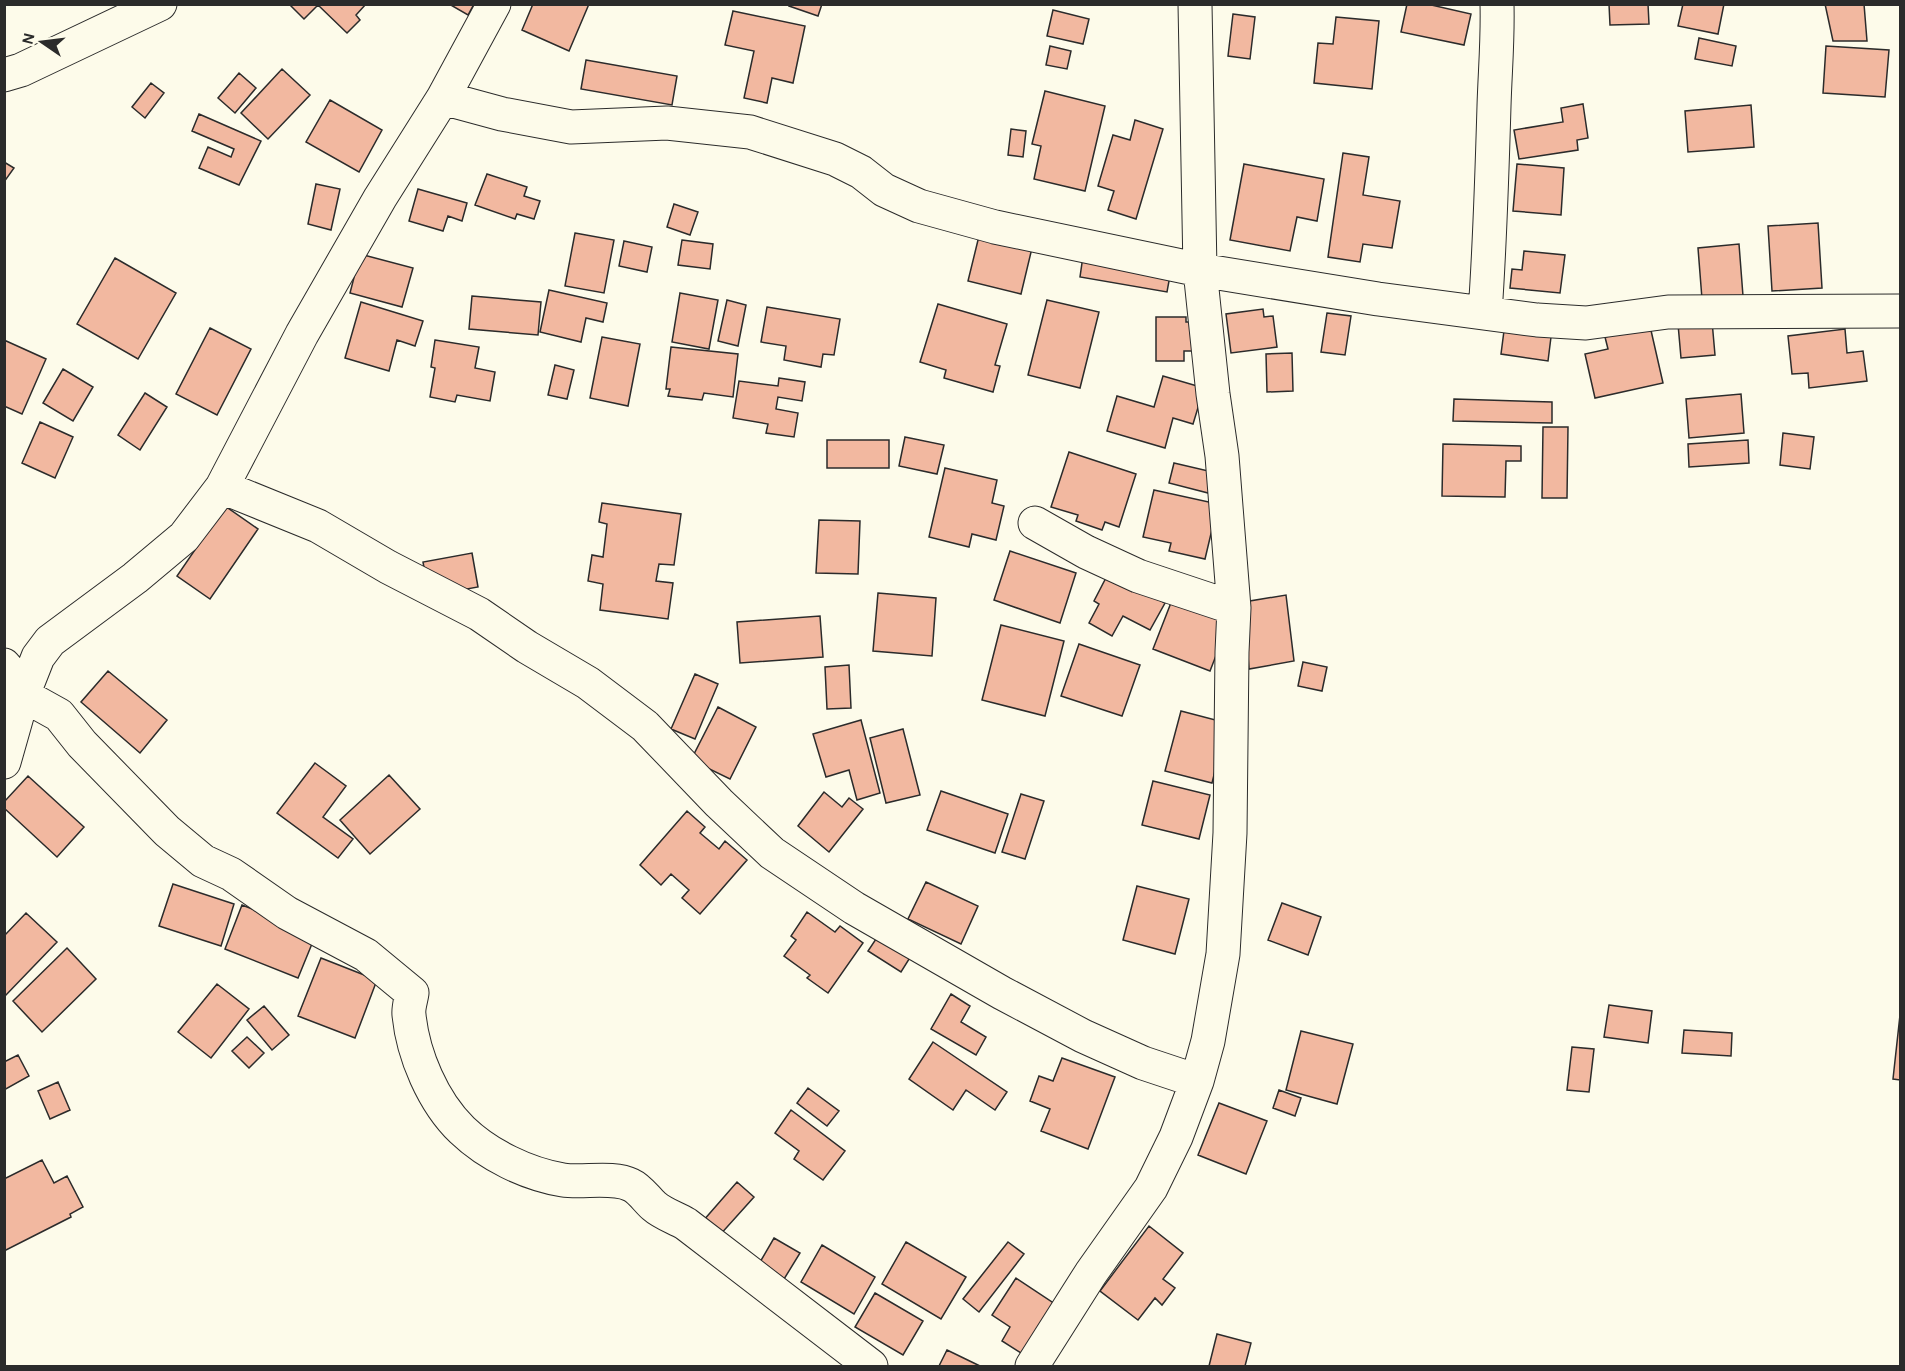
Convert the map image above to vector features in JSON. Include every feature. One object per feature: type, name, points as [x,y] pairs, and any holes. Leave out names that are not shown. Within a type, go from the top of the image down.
[{"type":"street","points":[[4,75],[21,70],[160,4]]},
{"type":"street","points":[[4,762],[23,695],[38,657],[50,641],[135,578],[184,537],[222,487],[302,334],[380,198],[442,98],[494,4]]},
{"type":"street","points":[[1032,1366],[1091,1273],[1151,1188],[1176,1137],[1197,1081],[1210,1031],[1222,954],[1230,833],[1234,608],[1222,456],[1200,270],[1195,4]]},
{"type":"street","points":[[1485,313],[1492,204],[1498,40],[1497,4]]},
{"type":"street","points":[[442,98],[502,114],[571,127],[667,123],[750,132],[835,159],[861,172],[884,190],[920,206],[995,227],[1200,270],[1378,299],[1537,320],[1586,323],[1668,312],[1900,311]]},
{"type":"street","points":[[222,487],[318,526],[388,567],[479,614],[588,683],[645,726],[719,803],[772,853],[854,908],[1002,993],[1083,1036],[1143,1064],[1197,1081]]},
{"type":"street","points":[[1035,523],[1086,552],[1138,576],[1234,608]]},
{"type":"street","points":[[4,665],[23,695],[59,716],[82,744],[166,831],[202,861],[231,874],[287,913],[366,955],[412,993],[409,1013],[414,1045],[426,1075],[442,1105],[454,1121],[478,1143],[526,1170],[564,1180],[618,1182],[632,1185],[656,1208],[686,1224],[871,1366]]},
{"type":"building","points":[[289,4],[366,4],[356,15],[360,20],[347,33],[318,5],[304,19]]},
{"type":"building","points":[[449,4],[474,4],[468,15]]},
{"type":"building","points":[[533,4],[589,4],[569,51],[522,30]]},
{"type":"building","points":[[790,4],[822,4],[818,16],[789,6]]},
{"type":"building","points":[[1407,4],[1427,4],[1471,14],[1464,45],[1401,32]]},
{"type":"building","points":[[1609,4],[1648,4],[1649,24],[1610,25]]},
{"type":"building","points":[[1683,4],[1724,4],[1718,34],[1678,26]]},
{"type":"building","points":[[1825,4],[1864,4],[1867,41],[1833,41]]},
{"type":"building","points":[[1053,10],[1089,19],[1083,44],[1047,36]]},
{"type":"building","points":[[733,11],[805,26],[793,83],[772,78],[767,103],[744,98],[754,51],[725,45]]},
{"type":"building","points":[[1233,14],[1255,17],[1250,59],[1228,56]]},
{"type":"building","points":[[1336,17],[1379,21],[1372,89],[1314,83],[1318,43],[1333,44]]},
{"type":"building","points":[[1699,38],[1736,46],[1732,66],[1695,59]]},
{"type":"building","points":[[1050,46],[1071,51],[1067,69],[1046,65]]},
{"type":"building","points":[[1826,46],[1889,50],[1885,97],[1823,93]]},
{"type":"building","points":[[586,60],[677,76],[672,105],[581,89]]},
{"type":"building","points":[[282,69],[310,95],[268,139],[241,113]]},
{"type":"building","points":[[239,73],[256,88],[235,113],[218,98]]},
{"type":"building","points":[[151,83],[164,93],[145,118],[132,107]]},
{"type":"building","points":[[1045,91],[1105,106],[1085,191],[1034,179],[1041,146],[1032,144]]},
{"type":"building","points":[[330,100],[382,130],[359,172],[306,142]]},
{"type":"building","points":[[1583,104],[1588,138],[1577,140],[1578,150],[1519,159],[1514,130],[1563,122],[1561,108]]},
{"type":"building","points":[[1751,105],[1754,147],[1688,152],[1685,111]]},
{"type":"building","points":[[199,114],[261,141],[239,185],[199,168],[208,147],[231,157],[234,149],[192,131]]},
{"type":"building","points":[[1135,120],[1163,129],[1136,219],[1108,210],[1114,191],[1098,186],[1113,135],[1130,140]]},
{"type":"building","points":[[1011,129],[1026,131],[1023,157],[1008,155]]},
{"type":"building","points":[[1343,153],[1369,157],[1363,195],[1400,201],[1392,248],[1363,244],[1360,262],[1328,257]]},
{"type":"building","points":[[4,162],[14,168],[4,182]]},
{"type":"building","points":[[1244,164],[1324,179],[1317,221],[1297,217],[1290,251],[1230,240]]},
{"type":"building","points":[[1517,164],[1564,168],[1561,215],[1513,211]]},
{"type":"building","points":[[487,174],[527,187],[524,196],[540,201],[534,219],[517,214],[515,219],[475,205]]},
{"type":"building","points":[[316,184],[340,189],[331,230],[308,224]]},
{"type":"building","points":[[418,189],[467,203],[462,221],[448,216],[443,231],[409,221]]},
{"type":"building","points":[[674,204],[698,212],[690,235],[667,227]]},
{"type":"building","points":[[1818,223],[1822,288],[1772,291],[1768,226]]},
{"type":"building","points":[[575,233],[614,240],[604,293],[565,286]]},
{"type":"building","points":[[979,236],[1032,248],[1021,294],[968,281]]},
{"type":"building","points":[[682,240],[713,244],[710,269],[678,265]]},
{"type":"building","points":[[624,241],[652,247],[647,272],[619,266]]},
{"type":"building","points":[[1739,244],[1743,296],[1702,299],[1698,248]]},
{"type":"building","points":[[1524,251],[1565,255],[1560,293],[1510,288],[1512,269],[1522,270]]},
{"type":"building","points":[[360,254],[413,268],[402,307],[350,293]]},
{"type":"building","points":[[1083,256],[1171,270],[1167,292],[1080,277]]},
{"type":"building","points":[[115,258],[176,293],[138,359],[77,324]]},
{"type":"building","points":[[549,290],[607,303],[603,322],[586,318],[581,342],[540,332]]},
{"type":"building","points":[[680,293],[718,300],[709,349],[672,342]]},
{"type":"building","points":[[472,296],[541,302],[538,335],[469,329]]},
{"type":"building","points":[[727,300],[746,305],[738,346],[718,341]]},
{"type":"building","points":[[1047,300],[1099,312],[1080,388],[1028,375]]},
{"type":"building","points":[[361,302],[423,321],[415,346],[397,340],[389,371],[345,358]]},
{"type":"building","points":[[938,304],[1007,324],[995,365],[1000,366],[993,392],[944,378],[946,370],[920,362]]},
{"type":"building","points":[[767,307],[840,319],[834,355],[823,354],[821,367],[784,360],[786,346],[761,342]]},
{"type":"building","points":[[1263,309],[1264,317],[1273,316],[1277,347],[1231,353],[1226,314]]},
{"type":"building","points":[[1327,313],[1351,316],[1345,355],[1321,352]]},
{"type":"building","points":[[1156,317],[1186,317],[1186,322],[1201,322],[1200,351],[1184,351],[1184,361],[1156,361]]},
{"type":"building","points":[[1712,321],[1715,355],[1681,358],[1678,324]]},
{"type":"building","points":[[1505,323],[1552,329],[1548,361],[1501,354]]},
{"type":"building","points":[[1650,326],[1663,383],[1595,398],[1585,354],[1608,349],[1605,337]]},
{"type":"building","points":[[210,328],[251,349],[217,415],[176,394]]},
{"type":"building","points":[[1845,329],[1847,353],[1863,351],[1867,381],[1809,388],[1808,373],[1792,374],[1788,336]]},
{"type":"building","points":[[602,337],[640,344],[628,406],[590,398]]},
{"type":"building","points":[[4,340],[46,359],[22,414],[4,406]]},
{"type":"building","points":[[435,340],[479,347],[475,368],[495,372],[490,401],[457,395],[455,402],[430,397],[435,368],[431,367]]},
{"type":"building","points":[[671,347],[738,354],[733,397],[704,393],[702,400],[668,396],[670,389],[666,389]]},
{"type":"building","points":[[1292,353],[1293,391],[1267,392],[1266,354]]},
{"type":"building","points":[[555,365],[574,370],[567,399],[548,395]]},
{"type":"building","points":[[63,369],[93,387],[73,421],[43,403]]},
{"type":"building","points":[[1163,376],[1204,388],[1193,424],[1173,418],[1165,448],[1107,431],[1117,396],[1154,407]]},
{"type":"building","points":[[779,378],[805,382],[802,401],[778,397],[776,409],[798,413],[794,437],[766,433],[768,424],[733,418],[739,381],[778,386]]},
{"type":"building","points":[[145,393],[167,407],[140,450],[118,435]]},
{"type":"building","points":[[1741,394],[1744,433],[1689,438],[1686,399]]},
{"type":"building","points":[[1454,399],[1552,402],[1552,423],[1453,421]]},
{"type":"building","points":[[40,422],[73,437],[55,478],[22,463]]},
{"type":"building","points":[[1543,427],[1568,427],[1567,498],[1542,498]]},
{"type":"building","points":[[1783,433],[1814,437],[1810,469],[1780,465]]},
{"type":"building","points":[[905,437],[944,445],[937,474],[899,466]]},
{"type":"building","points":[[827,440],[889,440],[889,468],[827,468]]},
{"type":"building","points":[[1748,440],[1749,463],[1689,467],[1688,444]]},
{"type":"building","points":[[1443,444],[1521,446],[1521,461],[1506,461],[1505,497],[1442,496]]},
{"type":"building","points":[[1069,452],[1136,474],[1119,527],[1105,522],[1102,530],[1076,521],[1078,515],[1051,507]]},
{"type":"building","points":[[1174,463],[1217,473],[1212,494],[1169,483]]},
{"type":"building","points":[[945,468],[997,480],[992,503],[1004,506],[996,540],[972,534],[969,547],[929,537]]},
{"type":"building","points":[[1154,490],[1218,504],[1205,559],[1169,551],[1171,543],[1143,537]]},
{"type":"building","points":[[602,503],[681,514],[674,565],[659,564],[656,581],[673,583],[668,619],[600,610],[603,584],[588,581],[592,555],[603,557],[607,524],[599,522]]},
{"type":"building","points":[[225,506],[258,529],[210,599],[177,576]]},
{"type":"building","points":[[819,520],[860,521],[858,574],[816,573]]},
{"type":"building","points":[[1010,551],[1076,573],[1060,623],[994,600]]},
{"type":"building","points":[[472,553],[478,587],[429,596],[423,562]]},
{"type":"building","points":[[1109,572],[1165,603],[1150,630],[1123,616],[1112,636],[1089,623],[1099,604],[1094,601]]},
{"type":"building","points":[[878,593],[936,598],[932,656],[873,651]]},
{"type":"building","points":[[1174,595],[1231,617],[1210,671],[1153,649]]},
{"type":"building","points":[[1286,595],[1294,661],[1249,669],[1244,602]]},
{"type":"building","points":[[820,616],[823,657],[740,663],[737,622]]},
{"type":"building","points":[[1001,625],[1064,641],[1045,716],[982,700]]},
{"type":"building","points":[[1079,644],[1140,665],[1122,716],[1061,696]]},
{"type":"building","points":[[1303,662],[1327,667],[1322,691],[1298,686]]},
{"type":"building","points":[[849,665],[851,708],[827,709],[825,667]]},
{"type":"building","points":[[108,671],[167,720],[140,753],[81,702]]},
{"type":"building","points":[[695,674],[718,684],[695,739],[671,729]]},
{"type":"building","points":[[718,707],[756,727],[730,779],[691,760]]},
{"type":"building","points":[[1181,711],[1227,723],[1212,783],[1165,771]]},
{"type":"building","points":[[861,720],[880,793],[857,800],[849,770],[826,777],[813,734]]},
{"type":"building","points":[[903,729],[920,795],[886,803],[870,738]]},
{"type":"building","points":[[315,763],[346,786],[323,817],[353,839],[338,858],[277,813]]},
{"type":"building","points":[[389,775],[420,809],[370,854],[340,820]]},
{"type":"building","points":[[28,776],[84,827],[57,857],[4,808],[4,802]]},
{"type":"building","points":[[1153,781],[1210,795],[1199,839],[1142,825]]},
{"type":"building","points":[[941,791],[1008,814],[995,853],[927,830]]},
{"type":"building","points":[[824,792],[842,807],[849,798],[863,809],[829,852],[798,826]]},
{"type":"building","points":[[1021,794],[1044,801],[1025,859],[1002,852]]},
{"type":"building","points":[[687,811],[705,827],[700,833],[719,849],[725,841],[747,860],[700,914],[682,898],[689,890],[671,874],[661,885],[640,865]]},
{"type":"building","points":[[926,882],[978,906],[961,944],[908,919]]},
{"type":"building","points":[[173,884],[234,904],[221,946],[159,926]]},
{"type":"building","points":[[1137,886],[1189,899],[1175,954],[1123,940]]},
{"type":"building","points":[[1282,903],[1321,917],[1308,955],[1268,940]]},
{"type":"building","points":[[242,905],[316,934],[298,978],[225,949]]},
{"type":"building","points":[[807,912],[835,932],[840,926],[863,943],[828,993],[807,978],[810,975],[784,956],[796,940],[791,936]]},
{"type":"building","points":[[26,913],[57,942],[6,995],[4,993],[4,936]]},
{"type":"building","points":[[884,927],[916,948],[901,972],[868,951]]},
{"type":"building","points":[[67,948],[96,979],[42,1032],[13,1001]]},
{"type":"building","points":[[321,958],[377,980],[355,1038],[298,1016]]},
{"type":"building","points":[[217,984],[249,1009],[211,1058],[178,1032]]},
{"type":"building","points":[[951,994],[970,1006],[961,1022],[986,1037],[976,1055],[931,1029]]},
{"type":"building","points":[[1609,1005],[1652,1011],[1648,1043],[1604,1037]]},
{"type":"building","points":[[264,1006],[289,1035],[272,1050],[247,1020]]},
{"type":"building","points":[[1900,1015],[1900,1080],[1893,1079]]},
{"type":"building","points":[[1684,1030],[1732,1033],[1731,1056],[1682,1053]]},
{"type":"building","points":[[1301,1031],[1353,1044],[1337,1104],[1286,1090]]},
{"type":"building","points":[[247,1037],[264,1053],[249,1068],[232,1051]]},
{"type":"building","points":[[933,1042],[1007,1092],[995,1110],[966,1090],[953,1110],[909,1079]]},
{"type":"building","points":[[1572,1047],[1594,1049],[1589,1092],[1567,1090]]},
{"type":"building","points":[[18,1055],[29,1076],[4,1090],[4,1062]]},
{"type":"building","points":[[1062,1058],[1115,1077],[1088,1149],[1041,1131],[1050,1109],[1030,1101],[1039,1076],[1053,1081]]},
{"type":"building","points":[[58,1082],[70,1110],[50,1119],[38,1091]]},
{"type":"building","points":[[808,1088],[839,1111],[827,1126],[797,1103]]},
{"type":"building","points":[[1279,1090],[1301,1098],[1295,1116],[1273,1108]]},
{"type":"building","points":[[1219,1103],[1267,1121],[1246,1174],[1198,1155]]},
{"type":"building","points":[[791,1110],[845,1151],[823,1180],[794,1159],[799,1151],[775,1133]]},
{"type":"building","points":[[42,1160],[54,1183],[67,1176],[83,1207],[70,1214],[71,1217],[4,1251],[4,1179]]},
{"type":"building","points":[[737,1182],[754,1197],[719,1236],[703,1221]]},
{"type":"building","points":[[1149,1226],[1183,1253],[1163,1279],[1175,1288],[1162,1305],[1155,1298],[1138,1320],[1100,1291]]},
{"type":"building","points":[[774,1238],[800,1253],[781,1284],[756,1269]]},
{"type":"building","points":[[906,1242],[966,1277],[941,1319],[882,1284]]},
{"type":"building","points":[[1008,1242],[1024,1254],[979,1312],[963,1299]]},
{"type":"building","points":[[822,1245],[875,1277],[854,1314],[801,1282]]},
{"type":"building","points":[[1016,1278],[1061,1308],[1029,1358],[1002,1341],[1010,1327],[992,1315]]},
{"type":"building","points":[[875,1293],[923,1321],[903,1355],[855,1327]]},
{"type":"building","points":[[1217,1334],[1251,1343],[1245,1366],[1209,1366]]},
{"type":"building","points":[[947,1350],[980,1366],[939,1366]]}]
